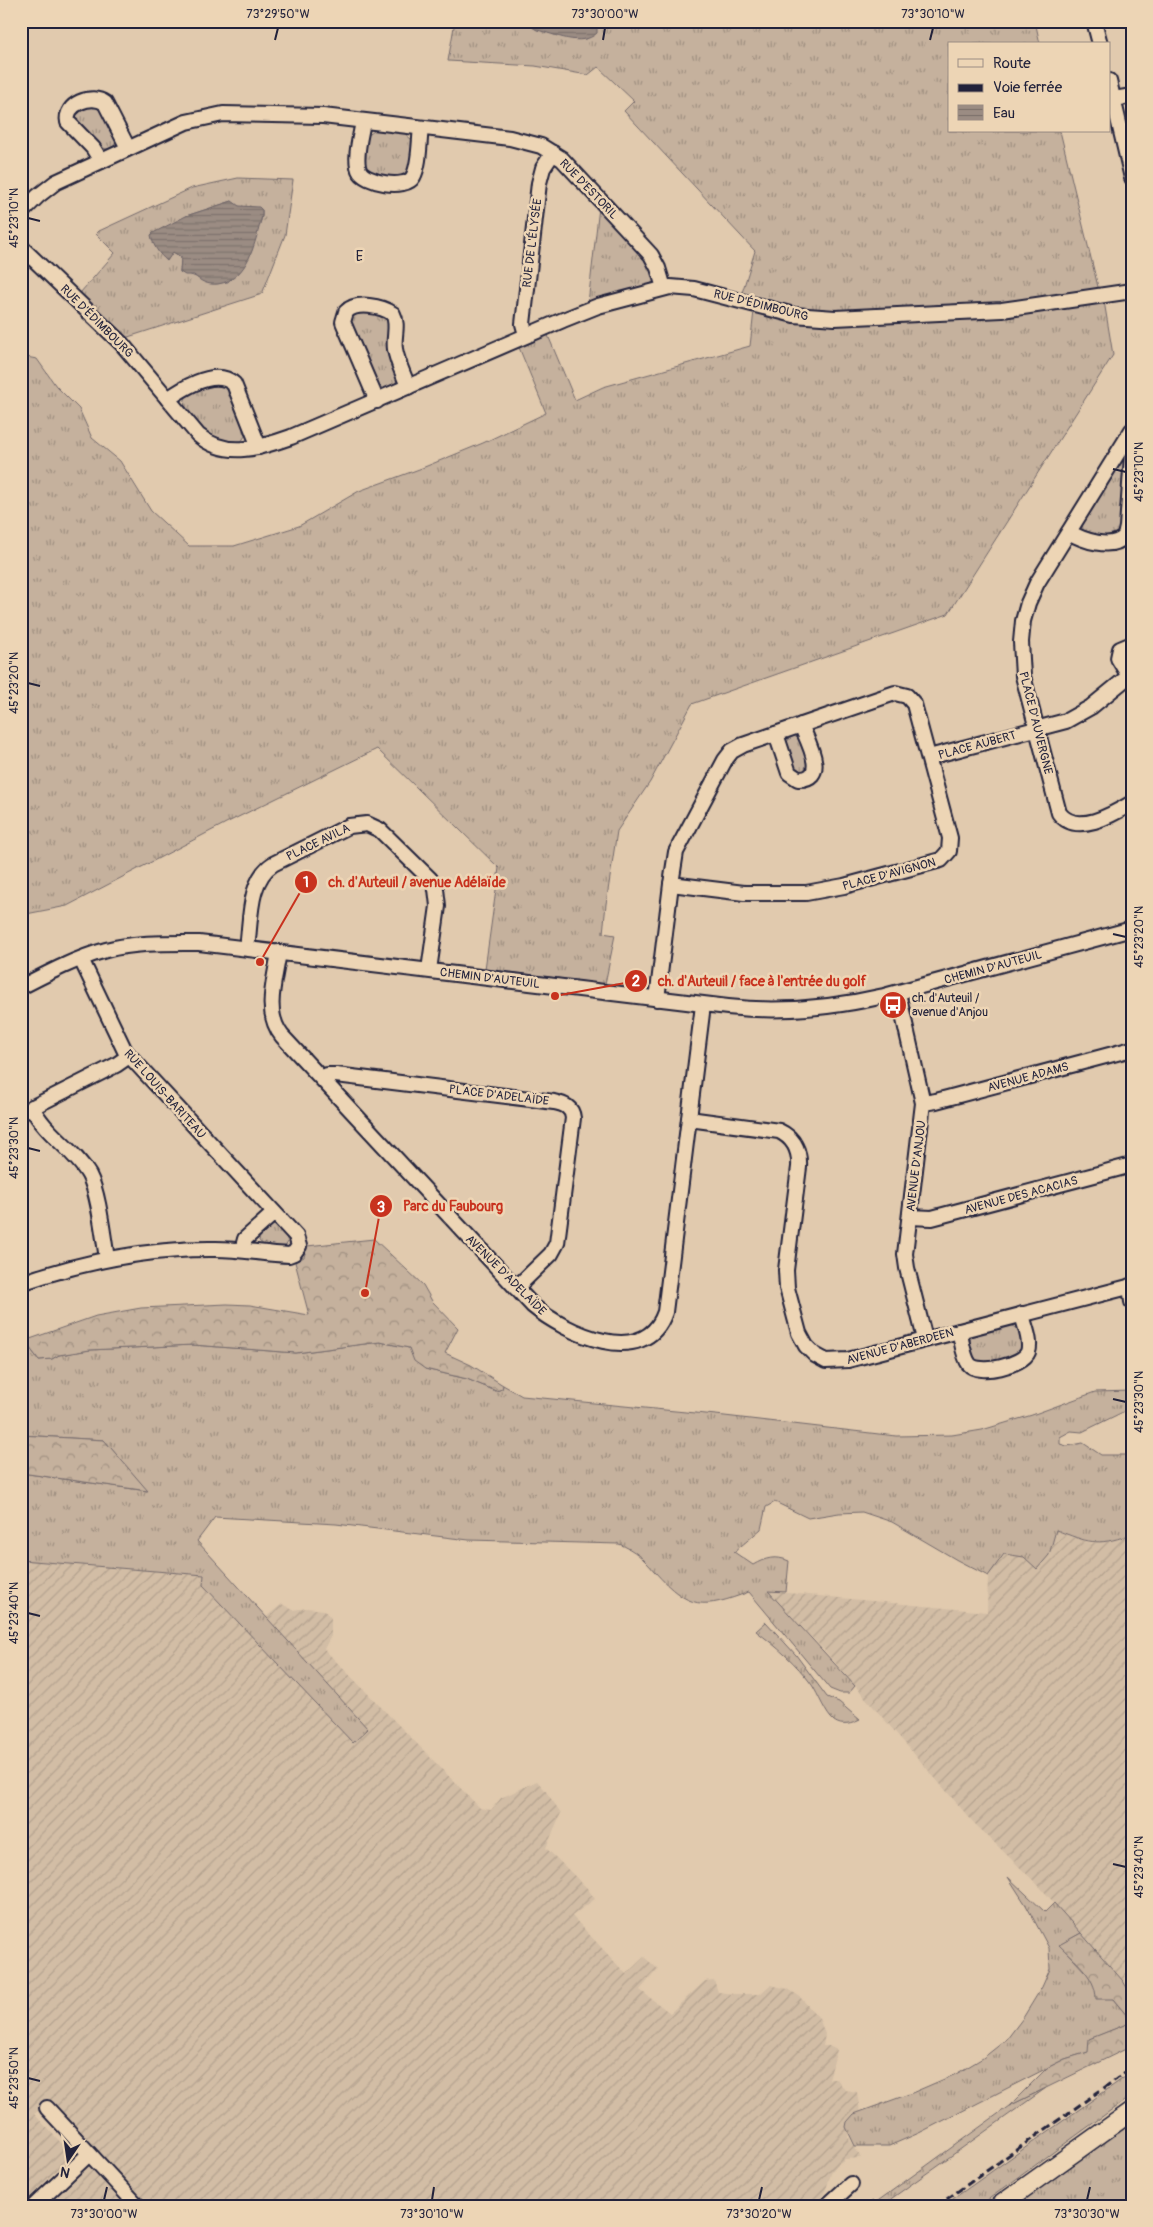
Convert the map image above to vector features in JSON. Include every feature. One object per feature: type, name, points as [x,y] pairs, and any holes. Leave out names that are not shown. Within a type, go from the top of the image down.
[{"type":"main road","points":[[999,2206],[1132,2111]]},
{"type":"street","points":[[1094,21],[1099,42]]},
{"type":"street","points":[[1110,85],[1127,136],[1132,178]]},
{"type":"street","points":[[1114,100],[1132,96]]},
{"type":"street","points":[[101,161],[93,148],[68,122],[68,113],[82,102],[92,98],[105,103],[128,148]]},
{"type":"street","name":"RUE D'ESTORIL","points":[[21,213],[50,186],[186,122],[216,114],[293,114],[363,121],[520,140],[541,146],[572,168],[651,255],[658,268],[664,288]]},
{"type":"street","points":[[363,121],[358,163],[360,174],[368,180],[400,184],[408,182],[414,176],[421,128]]},
{"type":"street","name":"RUE DE L'ÉLYSÉE","points":[[526,335],[523,324],[539,183],[543,168],[553,153]]},
{"type":"street","name":"RUE D'ÉDIMBOURG","points":[[21,247],[113,334],[193,431],[207,443],[229,450],[259,447],[291,438],[526,335],[598,306],[664,288],[687,287],[789,314],[835,318],[1002,310],[1132,291]]},
{"type":"street","points":[[377,400],[343,322],[346,312],[354,306],[384,309],[393,314],[396,323],[394,340],[396,352],[408,387]]},
{"type":"street","points":[[168,399],[206,380],[218,377],[228,380],[234,384],[259,447]]},
{"type":"street","name":"PLACE D'AUVERGNE","points":[[1130,439],[1068,532],[1037,583],[1028,603],[1023,621],[1021,642],[1022,665],[1036,730],[1059,813],[1067,821],[1082,824],[1132,804]]},
{"type":"street","points":[[1068,532],[1081,539],[1095,542],[1114,543],[1125,536],[1132,456]]},
{"type":"street","name":"PLACE AUBERT","points":[[929,757],[1036,730],[1066,721],[1083,713],[1130,675],[1118,658],[1120,649],[1132,644]]},
{"type":"street","name":"PLACE D'AVIGNON","points":[[657,999],[671,884],[676,852],[725,760],[737,748],[889,694],[907,696],[914,704],[950,838],[949,851],[945,856],[935,863],[844,886],[800,893],[744,893],[671,884]]},
{"type":"street","points":[[776,734],[789,773],[798,779],[808,778],[813,774],[815,765],[801,725]]},
{"type":"street","name":"PLACE AVILA","points":[[248,948],[255,889],[263,872],[273,864],[344,828],[354,824],[367,824],[380,830],[430,879],[436,889],[438,906],[429,970]]},
{"type":"street","name":"CHEMIN D'AUTEUIL","points":[[21,987],[81,959],[106,950],[146,944],[204,943],[703,1005],[754,1010],[807,1010],[850,1004],[898,993],[1132,929]]},
{"type":"street","name":"AVENUE D'ADELAÏDE","points":[[279,952],[272,1004],[273,1023],[282,1036],[516,1288],[551,1320],[576,1333],[626,1343],[651,1334],[662,1319],[666,1305],[703,1005]]},
{"type":"street","name":"RUE LOUIS-BARITEAU","points":[[21,1283],[107,1258],[173,1250],[242,1250],[289,1255],[297,1250],[299,1246],[296,1236],[128,1056],[81,959]]},
{"type":"street","name":"AVENUE D'ANJOU","points":[[898,993],[923,1103],[905,1254],[906,1268],[925,1339]]},
{"type":"street","name":"AVENUE ADAMS","points":[[923,1103],[1132,1049]]},
{"type":"street","points":[[107,1258],[94,1188],[89,1176],[38,1119],[26,1110],[116,1065],[128,1056]]},
{"type":"street","name":"PLACE D'ADELAÏDE","points":[[322,1079],[327,1075],[336,1075],[561,1103],[570,1110],[573,1118],[557,1243],[551,1254],[516,1288]]},
{"type":"street","name":"AVENUE D'ABERDEEN","points":[[689,1119],[780,1131],[797,1148],[800,1160],[786,1282],[799,1333],[810,1351],[826,1361],[838,1362],[1131,1286]]},
{"type":"street","name":"AVENUE DES ACACIAS","points":[[910,1217],[932,1218],[1132,1165]]},
{"type":"street","points":[[242,1250],[245,1239],[274,1213]]},
{"type":"street","points":[[1131,1286],[1132,1302]]},
{"type":"street","points":[[960,1331],[969,1363],[977,1369],[988,1370],[1019,1361],[1028,1351],[1022,1314]]},
{"type":"street","points":[[47,2108],[138,2206]]},
{"type":"street","points":[[34,2206],[89,2154]]},
{"type":"street","points":[[827,2206],[851,2184]]},
{"type":"shaded area","points":[[1056,1530],[1091,1543],[1132,1536],[1132,1996],[1123,1981],[1040,1887],[973,1822],[825,1651],[767,1591],[987,1612],[988,1576],[1004,1554],[1024,1557],[1049,1555]]},
{"type":"shaded area","points":[[21,1560],[205,1575],[367,1729],[266,1617],[282,1604],[293,1610],[307,1608],[324,1610],[331,1618],[331,1636],[324,1649],[480,1808],[491,1810],[501,1798],[537,1781],[545,1790],[561,1813],[546,1848],[587,1888],[595,1899],[572,1916],[626,1974],[644,1957],[658,1969],[640,1990],[670,2013],[705,1981],[714,1980],[718,1992],[760,1994],[770,1985],[788,1989],[799,1996],[819,2018],[825,2034],[823,2046],[829,2046],[837,2050],[829,2079],[837,2079],[845,2090],[857,2092],[860,2112],[853,2114],[848,2136],[861,2158],[845,2159],[838,2164],[832,2171],[820,2200],[813,2206],[149,2206],[50,2101],[34,2114],[64,2146],[66,2161],[21,2206]]},
{"type":"shaded area","points":[[89,2167],[125,2206],[48,2206]]},
{"type":"green space","points":[[455,21],[1035,21],[1040,42],[948,42],[948,132],[1060,132],[1099,291],[992,305],[814,313],[741,296],[755,251],[624,111],[634,101],[598,67],[588,75],[535,66],[448,61]]},
{"type":"green space","points":[[87,106],[93,106],[98,109],[106,118],[117,140],[114,148],[110,150],[103,148],[76,122],[76,114]]},
{"type":"green space","points":[[377,129],[403,132],[412,140],[410,167],[401,177],[391,178],[370,173],[364,166],[367,136]]},
{"type":"green space","points":[[238,178],[293,180],[285,235],[262,294],[125,338],[80,293],[115,253],[96,234],[192,188]],"holes":[[[232,201],[235,204],[262,210],[262,216],[251,253],[228,282],[207,282],[180,272],[181,257],[173,252],[170,254],[186,216]]]},
{"type":"green space","points":[[599,207],[641,253],[653,273],[655,281],[646,286],[588,303]]},
{"type":"green space","points":[[1104,301],[1113,355],[948,614],[692,704],[650,782],[617,831],[603,933],[615,935],[605,984],[485,969],[499,868],[377,749],[226,823],[67,906],[21,915],[21,356],[37,359],[56,386],[79,409],[92,438],[120,461],[151,511],[189,546],[234,546],[299,526],[359,491],[483,443],[546,413],[518,345],[547,333],[575,400],[603,387],[750,346],[754,311],[817,324],[871,323],[997,316]]},
{"type":"green space","points":[[356,312],[378,314],[389,322],[398,376],[396,383],[389,387],[382,388],[377,383],[351,325],[351,317]]},
{"type":"green space","points":[[218,384],[228,387],[246,432],[242,440],[237,444],[229,444],[213,437],[199,426],[187,412],[185,399],[188,395],[201,388]]},
{"type":"green space","points":[[1121,461],[1125,463],[1121,528],[1118,532],[1106,537],[1087,534],[1083,530],[1082,521]]},
{"type":"green space","points":[[794,736],[801,740],[809,764],[805,772],[799,772],[794,769],[786,744]]},
{"type":"green space","points":[[274,1225],[285,1235],[288,1242],[285,1247],[265,1246],[259,1241],[264,1230]]},
{"type":"green space","points":[[374,1239],[423,1285],[432,1301],[458,1328],[445,1353],[471,1365],[503,1385],[502,1389],[496,1391],[467,1379],[425,1369],[414,1361],[409,1348],[380,1342],[296,1353],[193,1345],[90,1350],[59,1355],[52,1359],[39,1360],[26,1343],[23,1344],[21,1302],[30,1339],[96,1316],[141,1308],[227,1304],[250,1305],[309,1315],[295,1262],[304,1257],[307,1246]]},
{"type":"green space","points":[[1011,1325],[1019,1329],[1023,1343],[1022,1351],[1016,1356],[985,1365],[973,1360],[969,1344],[972,1335]]},
{"type":"green space","points":[[380,1342],[409,1348],[425,1369],[467,1379],[496,1391],[502,1389],[503,1385],[522,1396],[716,1415],[896,1436],[952,1435],[982,1430],[1032,1415],[1095,1392],[1132,1391],[1132,1411],[1125,1411],[1082,1432],[1071,1431],[1060,1437],[1060,1444],[1067,1446],[1083,1443],[1101,1455],[1132,1455],[1132,1536],[1129,1535],[1100,1542],[1076,1538],[1056,1530],[1049,1555],[1037,1569],[1024,1557],[1004,1554],[988,1576],[892,1522],[862,1512],[839,1513],[808,1518],[775,1502],[766,1507],[761,1529],[734,1552],[753,1565],[771,1558],[789,1561],[786,1592],[768,1591],[855,1686],[849,1693],[840,1693],[830,1689],[749,1592],[733,1598],[708,1603],[688,1600],[667,1584],[639,1555],[619,1544],[469,1540],[336,1524],[215,1517],[197,1541],[368,1729],[353,1743],[203,1585],[204,1575],[21,1560],[21,1473],[147,1491],[104,1440],[21,1435],[21,1344],[26,1343],[39,1360],[52,1359],[59,1355],[90,1350],[193,1345],[296,1353]]},
{"type":"green space","points":[[21,1435],[104,1440],[148,1491],[21,1473]]},
{"type":"green space","points":[[766,1622],[796,1655],[827,1697],[839,1702],[860,1720],[844,1724],[837,1723],[831,1718],[812,1685],[793,1662],[756,1631]]},
{"type":"green space","points":[[1008,1877],[1045,1912],[1054,1903],[1081,1933],[1060,1945],[1088,1975],[1096,1988],[1113,1999],[1128,2017],[1132,2017],[1132,2022],[1090,2039],[1089,2052],[1065,2059],[919,2133],[889,2146],[855,2146],[846,2127],[847,2122],[854,2114],[912,2093],[956,2074],[983,2058],[1007,2039],[1023,2018],[1042,1987],[1050,1969],[1049,1948],[1026,1905]]},
{"type":"green space","points":[[1081,1933],[1123,1981],[1132,1996],[1132,2017],[1128,2017],[1113,1999],[1096,1999],[1095,1991],[1088,1976],[1059,1945]]},
{"type":"green space","points":[[1132,2022],[1132,2046],[1009,2106],[1047,2068],[1065,2059],[1088,2052],[1089,2039]]},
{"type":"green space","points":[[1132,2072],[1132,2095],[979,2206],[943,2206]]},
{"type":"green space","points":[[1046,2088],[881,2206],[869,2206],[872,2201],[875,2203],[1009,2106]]},
{"type":"green space","points":[[1132,2120],[1130,2206],[1009,2206]]},
{"type":"water","points":[[563,21],[597,21],[597,33],[591,37],[576,40],[560,37],[532,27]]},
{"type":"water","points":[[232,201],[239,206],[259,207],[262,210],[253,248],[244,267],[237,275],[229,281],[211,284],[202,281],[194,275],[185,275],[180,272],[181,257],[173,252],[167,261],[161,256],[153,243],[151,235],[153,233],[186,216]]},
{"type":"railway","points":[[937,2206],[1132,2068]]},
{"type":"place","name":"ch. d'Auteuil / avenue Adélaïde","points":[[260,962]]},
{"type":"place","name":"ch. d'Auteuil / face à l'entrée du golf","points":[[555,996]]},
{"type":"place","name":"ch. d'Auteuil / avenue d'Anjou","points":[[893,1005]]},
{"type":"place","name":"Parc du Faubourg","points":[[365,1293]]},
{"type":"district","name":"E","points":[[360,256]]}]
